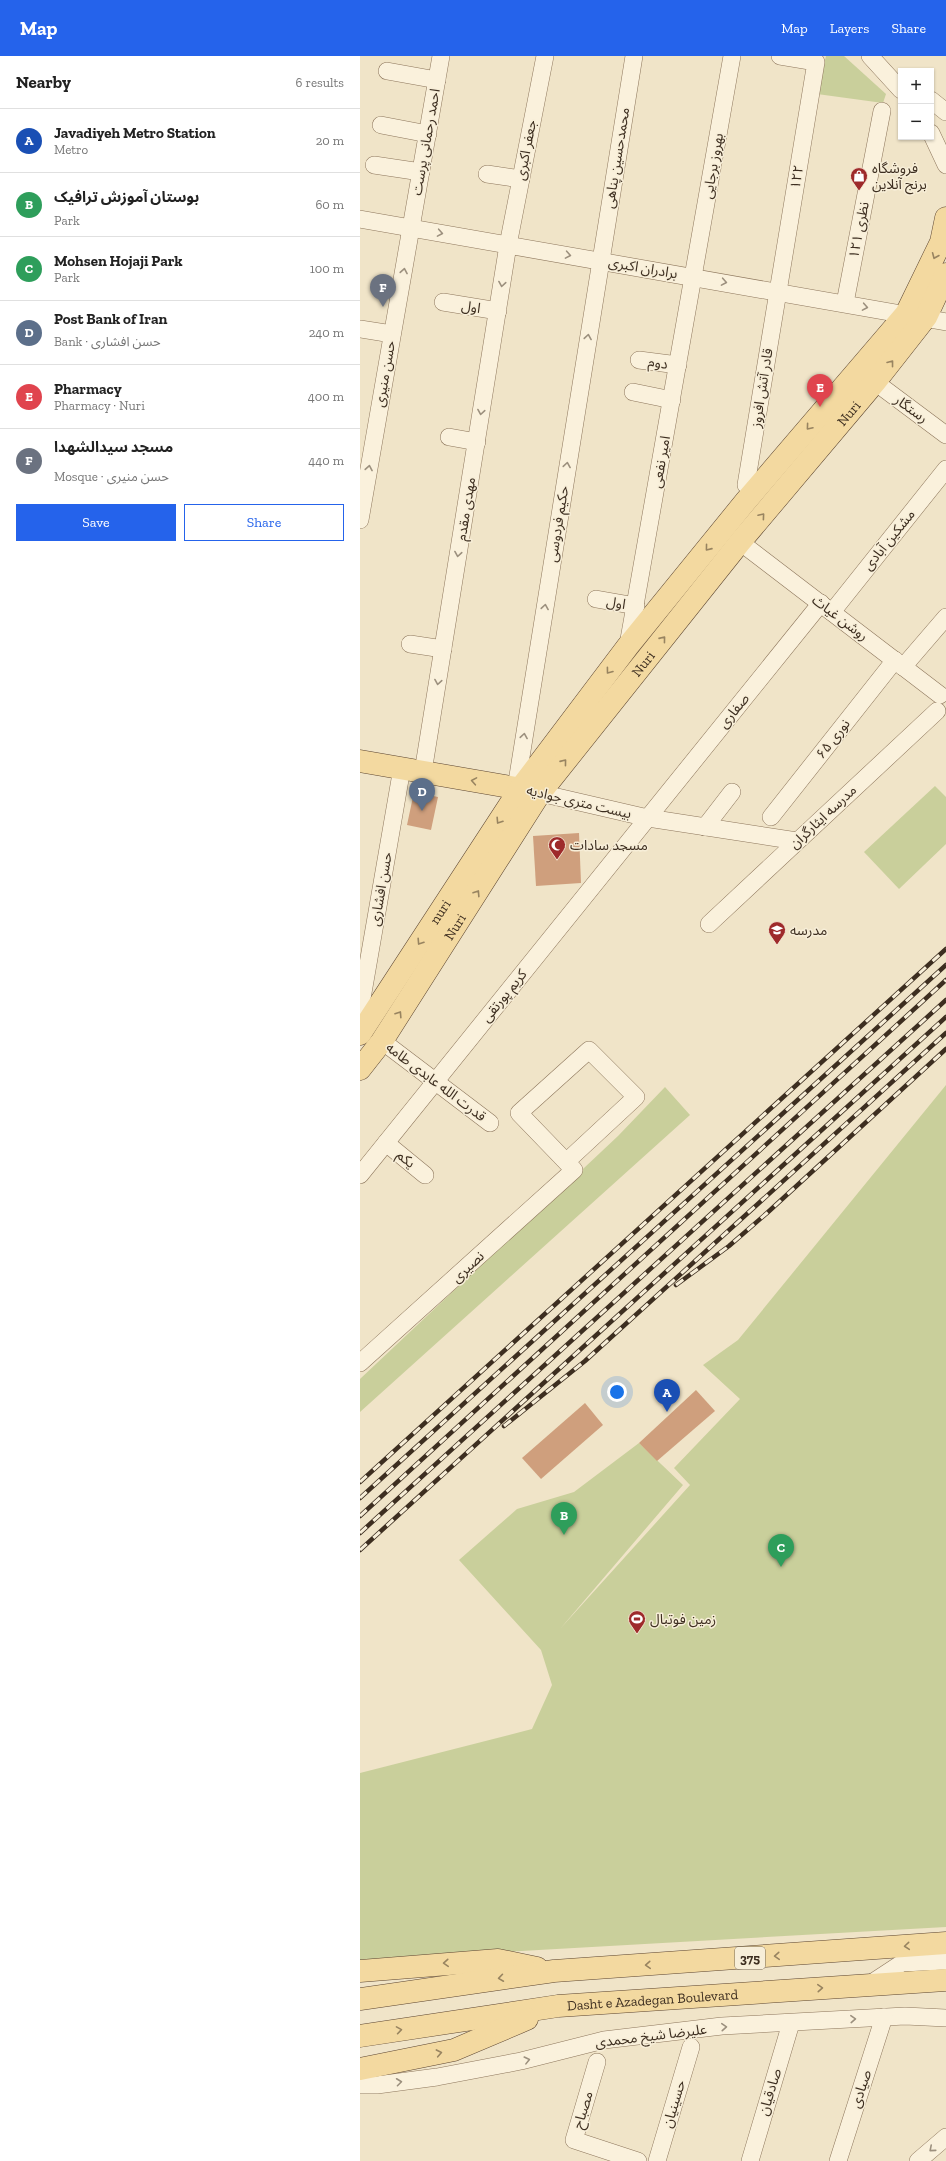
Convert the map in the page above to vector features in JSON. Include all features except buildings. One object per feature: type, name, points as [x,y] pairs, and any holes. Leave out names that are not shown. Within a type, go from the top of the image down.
[{"type":"main road","name":"Nuri","points":[[926,318],[946,218]]},
{"type":"main road","name":"Nuri","points":[[525,790],[732,535],[867,376],[926,318],[946,274]]},
{"type":"main road","name":"Nuri","points":[[360,1068],[382,1041],[525,790],[628,646],[732,535]]},
{"type":"main road","name":"بیست متری جوادیه","points":[[360,761],[525,790]]},
{"type":"main road","name":"nuri","points":[[360,1034],[525,790]]},
{"type":"main road","name":"375","points":[[360,1999],[554,1971],[946,1944]]},
{"type":"main road","points":[[360,1970],[498,1960],[554,1971]]},
{"type":"main road","name":"Dasht e Azadegan Boulevard","points":[[360,2036],[558,2006],[946,1980]]},
{"type":"main road","points":[[360,2069],[454,2050],[558,2006]]},
{"type":"street","name":"احمد رحمانی پرست","points":[[411,228],[441,56]]},
{"type":"street","name":"جعفر اکبری","points":[[508,245],[545,56]]},
{"type":"street","name":"محمدحسین پناهی","points":[[600,261],[634,56]]},
{"type":"street","name":"بهروز برجایی","points":[[694,277],[732,56]]},
{"type":"street","name":"۱۲۲","points":[[778,292],[816,62],[780,56]]},
{"type":"street","points":[[870,56],[898,87]]},
{"type":"street","points":[[874,56],[898,75]]},
{"type":"street","points":[[387,71],[437,80]]},
{"type":"street","points":[[934,102],[946,112]]},
{"type":"street","name":"نظری ۱۲۱","points":[[845,303],[882,111]]},
{"type":"street","points":[[381,124],[428,134]]},
{"type":"street","points":[[934,139],[946,165]]},
{"type":"street","points":[[374,166],[421,172]]},
{"type":"street","points":[[487,174],[521,179]]},
{"type":"street","name":"برادران اکبری","points":[[360,219],[926,318]]},
{"type":"street","name":"حسن منیری","points":[[360,520],[411,228]]},
{"type":"street","name":"مهدی مقدم","points":[[423,772],[508,245]]},
{"type":"street","name":"حکیم فردوسی","points":[[525,790],[600,261]]},
{"type":"street","name":"امیر نفعی","points":[[628,646],[666,467],[672,400],[694,277]]},
{"type":"street","name":"قادر آتش افروز","points":[[746,485],[778,292]]},
{"type":"street","name":"اول","points":[[444,302],[498,311]]},
{"type":"street","points":[[360,329],[392,334]]},
{"type":"street","name":"دوم","points":[[639,360],[678,366]]},
{"type":"street","name":"رستگار","points":[[867,376],[946,435]]},
{"type":"street","points":[[633,392],[672,400]]},
{"type":"street","points":[[448,437],[476,442]]},
{"type":"street","name":"مشکین آبادی","points":[[826,608],[946,469]]},
{"type":"street","name":"روشن غیاث","points":[[732,535],[899,664],[939,703]]},
{"type":"street","name":"اول","points":[[596,599],[636,606]]},
{"type":"street","name":"صفاری","points":[[648,818],[826,608]]},
{"type":"street","name":"نوری ۶۵","points":[[771,817],[899,664],[946,617]]},
{"type":"street","points":[[410,644],[443,649]]},
{"type":"street","name":"مدرسه ایثارگران","points":[[709,924],[797,842],[939,703]]},
{"type":"street","name":"حسن افشاری","points":[[360,1010],[402,768]]},
{"type":"street","name":"بیست متری جوادیه","points":[[525,790],[648,818],[797,842]]},
{"type":"street","points":[[705,827],[732,792]]},
{"type":"street","name":"کریم پورتقی","points":[[360,1175],[648,818]]},
{"type":"street","name":"قدرت الله عابدی طامه","points":[[382,1041],[490,1123]]},
{"type":"street","name":"نصیری","points":[[360,1363],[570,1166],[636,1097],[589,1050],[519,1113],[570,1166]]},
{"type":"street","name":"یکم","points":[[386,1143],[426,1175]]},
{"type":"street","points":[[875,1984],[902,1963],[946,1961]]},
{"type":"street","points":[[875,1984],[946,1988]]},
{"type":"street","name":"علیرضا شیخ محمدی","points":[[360,2085],[377,2085],[444,2076],[521,2061],[604,2040],[722,2026],[884,2017],[946,2018]]},
{"type":"street","name":"صیادی","points":[[838,2161],[884,2017]]},
{"type":"street","name":"صادقیان","points":[[750,2161],[791,2023]]},
{"type":"street","name":"حسینیان","points":[[657,2161],[691,2047]]},
{"type":"street","name":"مصباح","points":[[597,2062],[574,2140],[638,2161]]},
{"type":"street","points":[[918,2161],[946,2137]]},
{"type":"green space","points":[[826,56],[844,56],[886,94],[883,103],[817,94]]},
{"type":"green space","points":[[935,786],[946,797],[946,844],[899,889],[864,852]]},
{"type":"green space","points":[[946,1085],[946,1927],[360,1960],[360,1773],[532,1729],[552,1685],[541,1650],[459,1560],[517,1509],[574,1492],[639,1443],[683,1485],[560,1629],[690,1485],[674,1468],[740,1399],[703,1365],[738,1340]]},
{"type":"green space","points":[[665,1087],[690,1115],[360,1412],[360,1379],[618,1136]]},
{"type":"railway","points":[[360,1482],[946,949]]},
{"type":"railway","points":[[360,1498],[946,965]]},
{"type":"railway","points":[[360,1516],[946,980]]},
{"type":"railway","points":[[360,1533],[946,1000]]},
{"type":"railway","points":[[360,1550],[946,1017]]},
{"type":"railway","points":[[504,1426],[585,1361],[946,1033]]},
{"type":"railway","points":[[676,1285],[729,1246],[767,1213],[946,1049]]},
{"type":"place","name":"فروشگاه برنج آنلاین","points":[[859,191]]},
{"type":"place","name":"مسجد سیدالشهدا","points":[[383,307]]},
{"type":"place","name":"Pharmacy","points":[[820,407]]},
{"type":"place","name":"Post Bank of Iran","points":[[422,811]]},
{"type":"place","name":"مسجد سادات","points":[[557,860]]},
{"type":"place","name":"مدرسه","points":[[777,945]]},
{"type":"place","name":"Javadiyeh Metro Station","points":[[667,1412]]},
{"type":"place","name":"بوستان آموزش ترافیک","points":[[564,1535]]},
{"type":"place","name":"Mohsen Hojaji Park","points":[[781,1567]]},
{"type":"place","name":"زمین فوتبال","points":[[637,1634]]}]
